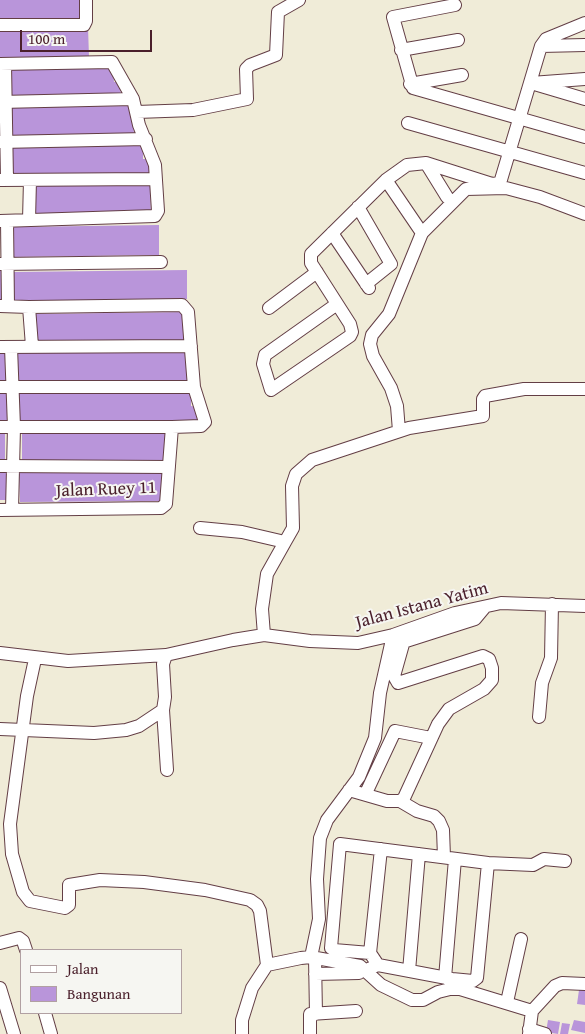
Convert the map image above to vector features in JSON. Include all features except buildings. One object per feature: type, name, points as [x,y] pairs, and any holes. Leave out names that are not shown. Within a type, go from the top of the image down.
[{"type":"street","points":[[0,25],[84,25],[86,22],[86,0]]},
{"type":"street","points":[[136,112],[193,110],[247,99],[246,68],[276,55],[278,12],[299,0]]},
{"type":"street","points":[[455,5],[394,15],[393,22],[410,84],[416,90],[585,136]]},
{"type":"street","points":[[500,183],[512,152],[541,46],[546,38],[585,23]]},
{"type":"street","points":[[401,50],[458,40]]},
{"type":"street","points":[[541,46],[585,45]]},
{"type":"street","points":[[0,427],[172,427],[201,426],[205,422],[194,387],[188,312],[182,305],[4,306],[4,221],[155,216],[158,211],[155,165],[132,99],[112,62],[3,64],[3,179],[155,179]]},
{"type":"street","points":[[410,84],[462,75]]},
{"type":"street","points":[[531,83],[585,79]]},
{"type":"street","points":[[531,83],[585,99]]},
{"type":"street","points":[[3,102],[132,99]]},
{"type":"street","points":[[408,123],[585,173]]},
{"type":"street","points":[[3,142],[146,139]]},
{"type":"street","points":[[426,163],[447,197]]},
{"type":"street","points":[[337,304],[266,355],[264,364],[271,390],[350,336],[352,328],[337,304],[317,272],[310,259],[311,254],[386,180],[407,165],[426,163],[492,184],[500,183],[585,205]]},
{"type":"street","points":[[29,220],[30,180]]},
{"type":"street","points":[[386,180],[421,231]]},
{"type":"street","points":[[399,431],[397,406],[391,388],[373,356],[370,344],[372,335],[389,314],[421,231],[466,189],[506,188],[540,197],[585,214]]},
{"type":"street","points":[[332,233],[368,286],[391,264],[358,208]]},
{"type":"street","points":[[4,264],[161,262]]},
{"type":"street","points":[[269,308],[317,272]]},
{"type":"street","points":[[30,307],[32,346]]},
{"type":"street","points":[[6,510],[6,466],[14,427],[7,387],[6,347],[191,346]]},
{"type":"street","points":[[7,387],[194,387]]},
{"type":"street","points":[[264,635],[262,609],[267,574],[293,528],[292,486],[296,474],[312,460],[399,431],[483,416],[483,399],[485,396],[524,390],[585,388]]},
{"type":"street","name":"Jalan Ruey 11","points":[[6,510],[161,508],[166,504],[172,427]]},
{"type":"street","points":[[6,466],[168,468]]},
{"type":"street","points":[[200,528],[242,532],[285,542]]},
{"type":"street","name":"Jalan Istana Yatim","points":[[0,653],[68,660],[166,655],[264,635],[341,644],[358,643],[407,630],[455,614],[501,603],[585,606]]},
{"type":"street","points":[[538,718],[542,683],[551,658],[552,604]]},
{"type":"street","points":[[404,642],[475,618],[485,607]]},
{"type":"street","points":[[400,802],[404,798],[438,724],[449,710],[484,689],[492,680],[492,668],[489,659],[478,656],[398,682],[394,676],[407,630]]},
{"type":"street","points":[[316,1014],[313,957],[319,919],[317,878],[320,838],[327,820],[359,777],[375,738],[380,694],[393,634]]},
{"type":"street","points":[[166,655],[163,664],[165,697],[163,710],[167,770]]},
{"type":"street","points":[[35,658],[22,730],[6,855],[23,892],[30,901],[44,905],[67,907],[69,905],[69,885],[100,880],[144,882],[205,890],[250,900],[257,904],[260,911],[267,965],[252,988],[242,1020],[242,1034]]},
{"type":"street","points":[[0,729],[94,733],[126,730],[151,719],[163,710]]},
{"type":"street","points":[[366,793],[395,731],[431,738]]},
{"type":"street","points":[[349,790],[366,793],[388,801],[400,802],[417,811],[434,816],[439,821],[450,858],[445,978]]},
{"type":"street","points":[[370,953],[330,948],[339,846],[343,843],[488,863],[533,866],[544,859],[565,861]]},
{"type":"street","points":[[368,969],[381,849]]},
{"type":"street","points":[[409,971],[419,854]]},
{"type":"street","points":[[315,974],[368,969],[409,971],[473,981],[479,974],[488,863]]},
{"type":"street","points":[[0,944],[19,938],[23,940],[26,949]]},
{"type":"street","points":[[507,1002],[521,939]]},
{"type":"street","points":[[267,965],[313,957],[368,969],[381,985],[412,1000],[423,1000],[450,989],[507,1002],[532,1012]]},
{"type":"street","points":[[545,1034],[529,1031],[532,1012],[555,986],[562,983],[585,984]]},
{"type":"street","points":[[0,988],[14,1034]]},
{"type":"street","points":[[310,1034],[310,1014],[356,1011]]},
{"type":"street","points":[[45,1014],[51,1034]]}]
